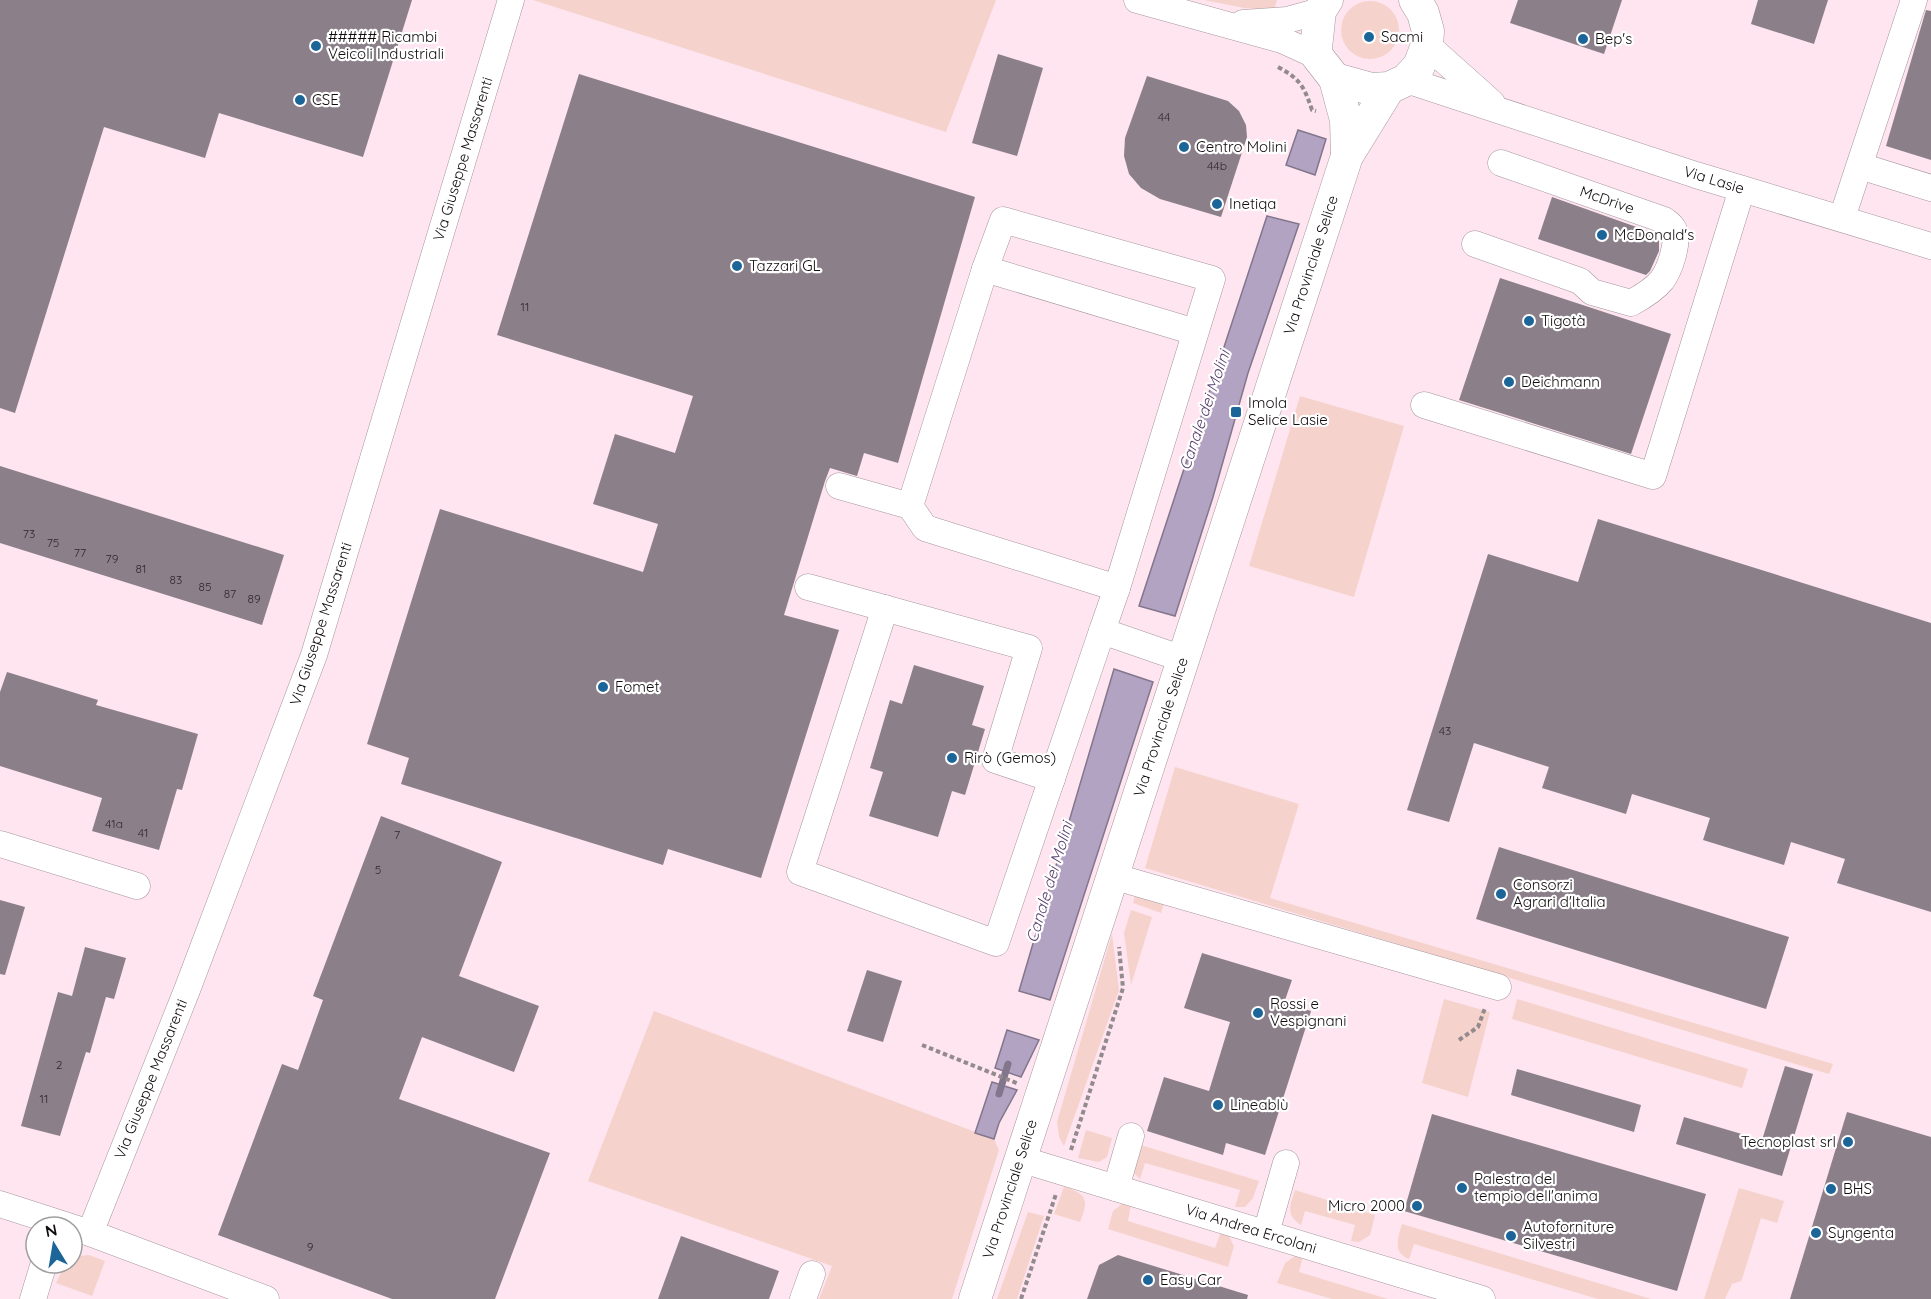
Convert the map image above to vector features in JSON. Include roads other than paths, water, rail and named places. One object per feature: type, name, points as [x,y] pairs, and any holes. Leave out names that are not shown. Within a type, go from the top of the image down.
[{"type":"main road","points":[[1415,0],[1424,13],[1428,31],[1427,45]]},
{"type":"main road","name":"Via Provinciale Selice","points":[[1324,5],[1316,48],[1326,67],[1346,120],[1347,156]]},
{"type":"main road","name":"Via Provinciale Selice","points":[[975,1299],[1347,156],[1398,84],[1419,66],[1427,45]]},
{"type":"main road","points":[[1326,67],[1371,89],[1398,84]]},
{"type":"street","name":"Via Giuseppe Massarenti","points":[[90,1233],[191,980],[314,655],[511,0]]},
{"type":"street","points":[[1137,0],[1282,40],[1326,67]]},
{"type":"street","points":[[1842,218],[1914,0]]},
{"type":"street","points":[[1225,24],[1287,20],[1324,5]]},
{"type":"street","name":"Via Lasie","points":[[1427,45],[1499,109]]},
{"type":"street","name":"Via Lasie","points":[[1398,84],[1499,109],[1742,189],[1931,246]]},
{"type":"street","name":"McDrive","points":[[1475,244],[1580,280],[1592,292],[1631,303],[1647,293],[1662,279],[1671,260],[1676,237],[1673,226],[1664,220],[1501,163]]},
{"type":"street","points":[[1860,166],[1931,188]]},
{"type":"street","points":[[1424,405],[1653,476],[1742,189]]},
{"type":"street","points":[[885,608],[800,872],[996,943],[1117,588],[1212,279],[1003,220],[985,268],[910,506]]},
{"type":"street","points":[[985,268],[1196,332]]},
{"type":"street","points":[[839,486],[910,506],[925,528],[1117,588]]},
{"type":"street","points":[[808,587],[1029,648],[995,760],[1052,779]]},
{"type":"street","points":[[1102,631],[1183,659]]},
{"type":"street","points":[[0,844],[137,886]]},
{"type":"street","points":[[1112,876],[1492,997]]},
{"type":"street","points":[[1116,1188],[1131,1136]]},
{"type":"street","name":"Via Andrea Ercolani","points":[[1020,1159],[1482,1299]]},
{"type":"street","points":[[1266,1233],[1286,1163]]},
{"type":"street","points":[[0,1204],[30,1215]]},
{"type":"street","points":[[84,1231],[267,1299]]},
{"type":"street","points":[[803,1299],[812,1274]]},
{"type":"street","points":[[33,1299],[40,1275]]},
{"type":"water","points":[[1298,130],[1326,139],[1315,175],[1286,165]]},
{"type":"water","points":[[1267,216],[1299,224],[1248,373],[1213,497],[1175,616],[1139,606]]},
{"type":"water","points":[[1114,669],[1153,682],[1050,1000],[1019,991]]},
{"type":"water","points":[[1007,1030],[1039,1040],[1021,1077],[995,1068]]},
{"type":"water","points":[[992,1082],[1017,1090],[999,1123],[994,1139],[975,1133]]},
{"type":"waterway","name":"Canale dei Molini","points":[[999,1094],[1008,1064]]},
{"type":"place","name":"Sacmi","points":[[1369,37]]},
{"type":"place","name":"Bep's","points":[[1583,39]]},
{"type":"place","name":"##### Ricambi Veicoli Industriali","points":[[316,46]]},
{"type":"place","name":"CSE","points":[[300,100]]},
{"type":"place","name":"Centro Molini","points":[[1184,147]]},
{"type":"place","name":"Inetiqa","points":[[1217,204]]},
{"type":"place","name":"McDonald's","points":[[1602,235]]},
{"type":"place","name":"Tazzari GL","points":[[737,266]]},
{"type":"place","name":"Tigotà","points":[[1529,321]]},
{"type":"place","name":"Deichmann","points":[[1509,382]]},
{"type":"place","name":"Imola Selice Lasie","points":[[1236,412]]},
{"type":"place","name":"Fomet","points":[[603,687]]},
{"type":"place","name":"Rirò (Gemos)","points":[[952,758]]},
{"type":"place","name":"Consorzi Agrari d'Italia","points":[[1501,894]]},
{"type":"place","name":"Rossi e Vespignani","points":[[1258,1013]]},
{"type":"place","name":"Lineablù","points":[[1218,1105]]},
{"type":"place","name":"Tecnoplast srl","points":[[1848,1142]]},
{"type":"place","name":"Palestra del tempio dell'anima","points":[[1462,1188]]},
{"type":"place","name":"BHS","points":[[1831,1189]]},
{"type":"place","name":"Micro 2000","points":[[1417,1206]]},
{"type":"place","name":"Syngenta","points":[[1816,1233]]},
{"type":"place","name":"Autoforniture Silvestri","points":[[1511,1236]]},
{"type":"place","name":"Easy Car","points":[[1148,1280]]}]
